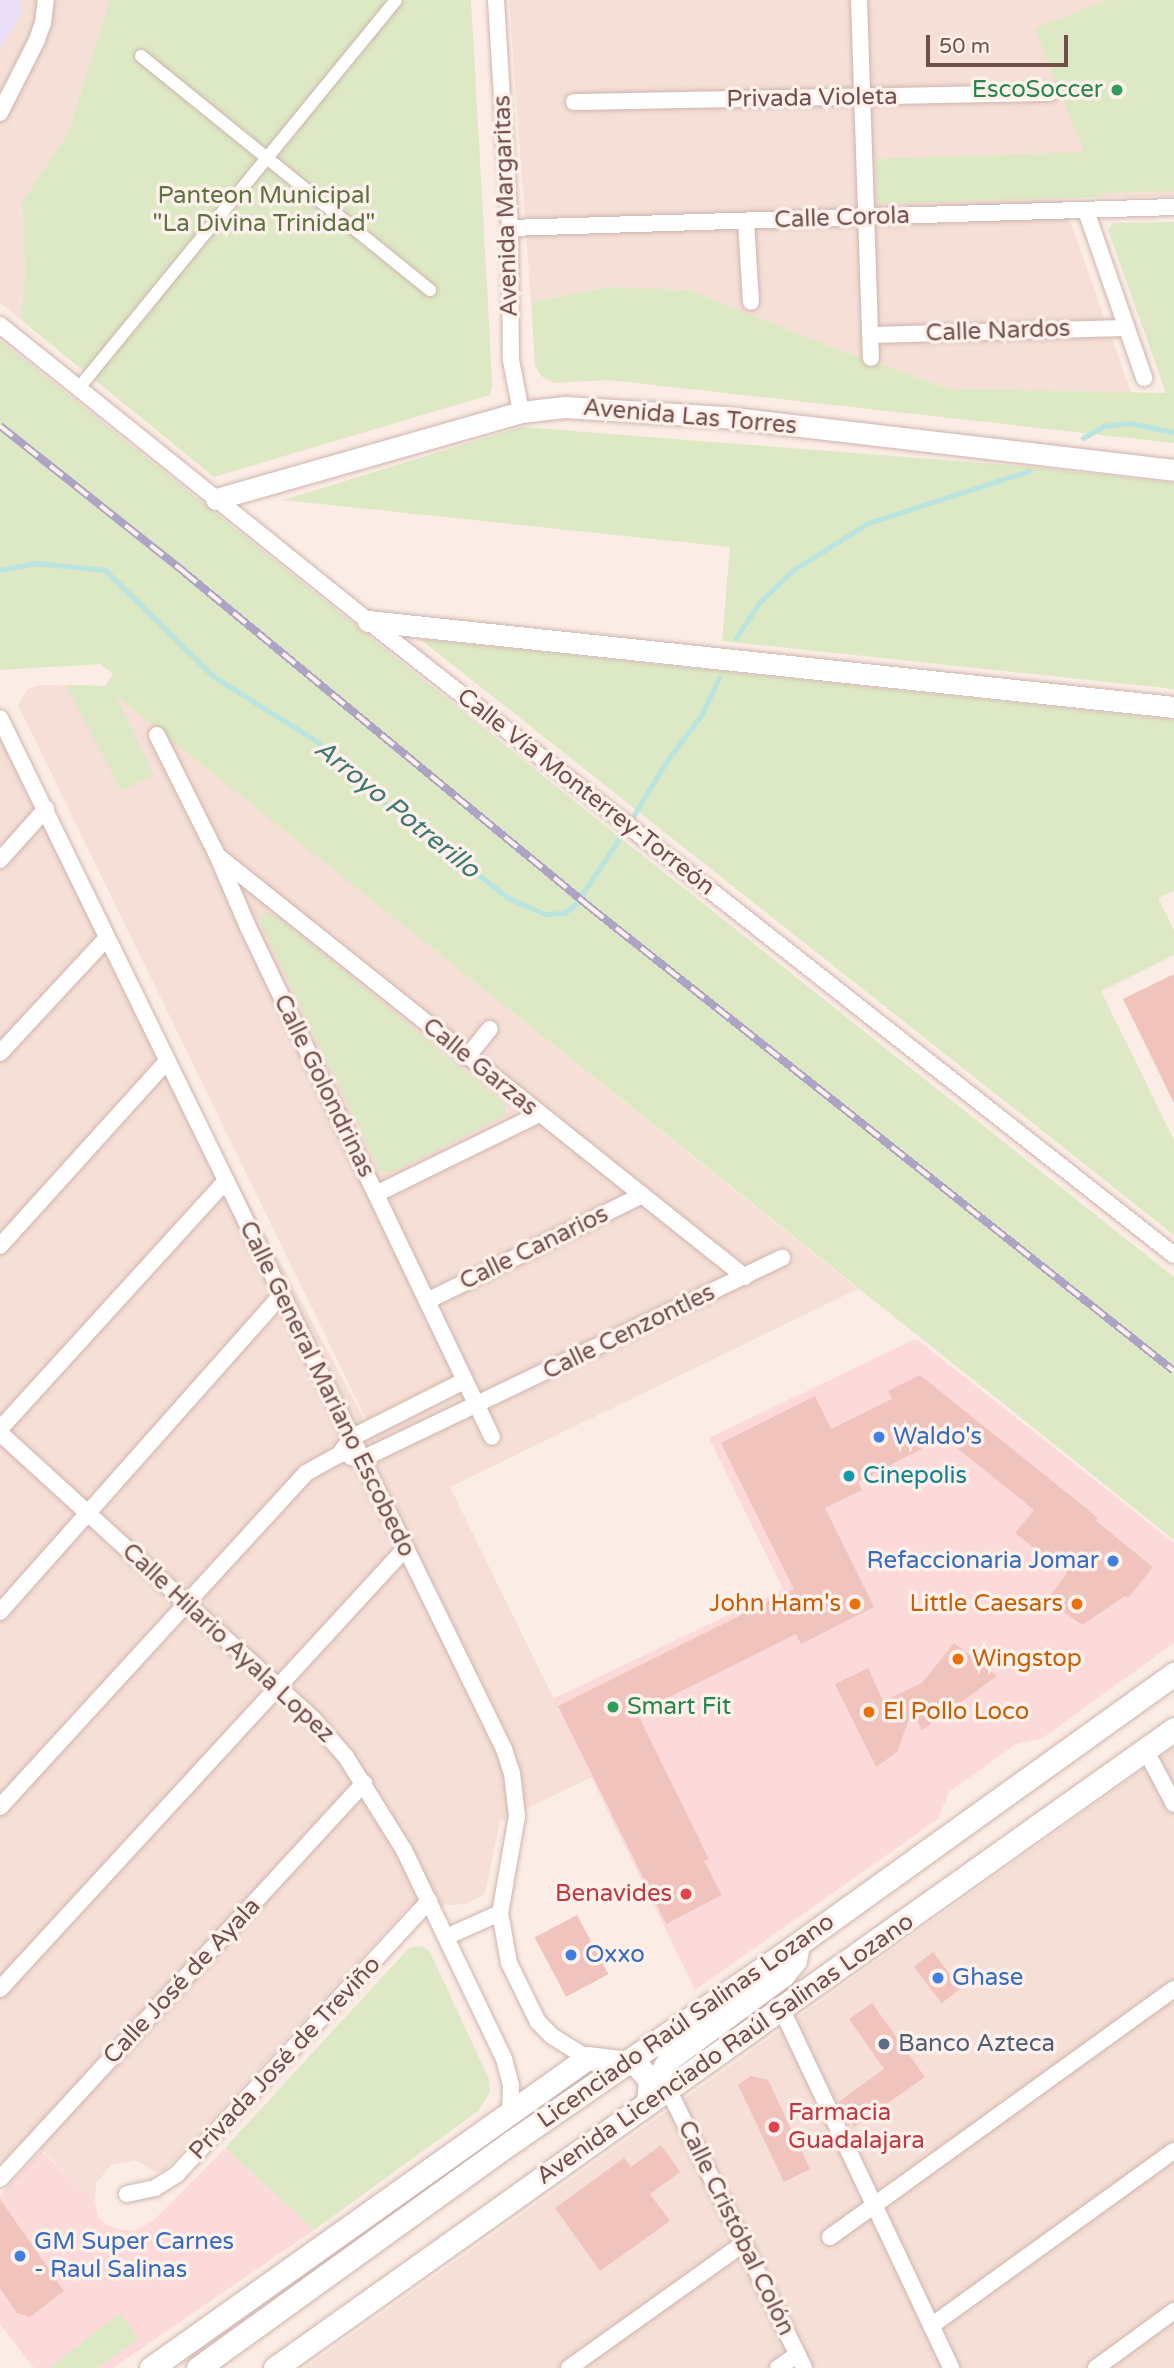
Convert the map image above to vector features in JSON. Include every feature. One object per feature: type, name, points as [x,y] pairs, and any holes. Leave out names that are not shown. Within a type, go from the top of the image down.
[{"type":"main road","name":"Licenciado Raúl Salinas Lozano","points":[[198,2368],[798,1944],[1174,1674]]},
{"type":"main road","name":"Avenida Licenciado Raúl Salinas Lozano","points":[[286,2365],[648,2103],[1174,1729]]},
{"type":"main road","points":[[668,2089],[662,2072],[668,2059],[783,1975],[794,1960],[798,1944]]},
{"type":"main road","points":[[151,2368],[587,2058],[628,2062],[642,2069],[650,2080],[648,2103]]},
{"type":"street","points":[[0,113],[4,92],[37,40],[43,23],[46,0]]},
{"type":"street","points":[[78,389],[396,0]]},
{"type":"street","name":"Avenida Margaritas","points":[[496,0],[510,228],[511,360],[521,412]]},
{"type":"street","points":[[859,0],[871,358]]},
{"type":"street","points":[[141,56],[430,290]]},
{"type":"street","name":"Privada Violeta","points":[[574,102],[1050,93]]},
{"type":"street","name":"Calle Corola","points":[[510,228],[1174,207]]},
{"type":"street","points":[[1086,211],[1144,378]]},
{"type":"street","points":[[746,221],[751,302]]},
{"type":"street","name":"Calle Vía Monterrey-Torreón","points":[[0,326],[368,621],[1174,1255]]},
{"type":"street","name":"Calle Nardos","points":[[870,335],[1126,328]]},
{"type":"street","name":"Avenida Las Torres","points":[[216,499],[521,412],[594,407],[724,416],[1174,470]]},
{"type":"street","points":[[368,621],[1174,707]]},
{"type":"street","name":"Calle General Mariano Escobedo","points":[[0,718],[404,1550],[504,1749],[512,1773],[517,1816],[500,1913],[509,1963],[538,2022],[552,2036],[587,2058]]},
{"type":"street","name":"Calle Golondrinas","points":[[157,735],[217,855],[492,1437]]},
{"type":"street","points":[[0,859],[46,809]]},
{"type":"street","name":"Calle Garzas","points":[[217,855],[745,1277]]},
{"type":"street","points":[[0,1053],[107,938]]},
{"type":"street","points":[[467,1057],[491,1028]]},
{"type":"street","points":[[0,1246],[166,1062]]},
{"type":"street","points":[[376,1194],[539,1114]]},
{"type":"street","points":[[0,1431],[226,1181]]},
{"type":"street","name":"Calle Canarios","points":[[427,1301],[642,1195]]},
{"type":"street","name":"Calle Cenzontles","points":[[362,1459],[782,1258]]},
{"type":"street","points":[[0,1612],[281,1295]]},
{"type":"street","points":[[0,1807],[306,1473],[339,1455],[351,1438],[464,1381]]},
{"type":"street","name":"Calle Hilario Ayala Lopez","points":[[0,1431],[278,1687],[335,1743],[365,1783],[404,1850],[509,2071],[510,2114]]},
{"type":"street","points":[[339,1455],[362,1459]]},
{"type":"street","points":[[0,1989],[404,1550]]},
{"type":"street","points":[[1145,1749],[1174,1804]]},
{"type":"street","name":"Calle José de Ayala","points":[[0,2179],[365,1783]]},
{"type":"street","name":"Privada José de Treviño","points":[[127,2194],[155,2188],[177,2174],[429,1901]]},
{"type":"street","points":[[446,1937],[500,1913]]},
{"type":"street","points":[[830,2237],[1174,1989]]},
{"type":"street","points":[[782,2010],[951,2368]]},
{"type":"street","name":"Calle Cristóbal Colón","points":[[668,2089],[801,2361]]},
{"type":"street","points":[[931,2326],[1174,2151]]},
{"type":"street","points":[[569,2368],[743,2244]]},
{"type":"street","points":[[1096,2368],[1174,2311]]},
{"type":"street","points":[[778,2368],[801,2361]]},
{"type":"shaded area","points":[[0,0],[110,0],[68,133],[22,202],[25,272],[21,320],[0,302]]},
{"type":"shaded area","points":[[0,0],[20,0],[22,14],[0,49]]},
{"type":"shaded area","points":[[509,0],[1174,0],[1174,196],[1062,198],[1131,393],[951,389],[850,354],[609,287],[531,302]]},
{"type":"shaded area","points":[[41,685],[105,686],[858,1289],[450,1487],[592,1777],[500,1821],[485,1894],[466,1904],[409,1907],[164,2171],[155,2172],[135,2160],[111,2165],[96,2183],[95,2201],[27,2136],[0,2164],[0,736],[389,1466],[18,705],[29,688]]},
{"type":"shaded area","points":[[913,1340],[918,1340],[1174,1543],[1174,1643],[1041,1739],[1016,1744],[949,1792],[938,1819],[695,1990],[553,1699],[783,1589],[709,1438]]},
{"type":"shaded area","points":[[1174,1747],[1174,2368],[305,2368],[728,2068]]},
{"type":"shaded area","points":[[225,2148],[314,2230],[113,2368],[34,2368],[0,2324],[0,2195],[41,2151],[95,2201],[98,2217],[105,2224],[133,2231],[152,2222]]},
{"type":"green space","name":"Panteon Municipal \"La Divina Trinidad\"","points":[[110,0],[471,0],[489,321],[492,385],[490,395],[214,477],[21,320],[25,272],[22,202],[68,133]]},
{"type":"green space","name":"EscoSoccer","points":[[1108,0],[1174,0],[1174,191],[1101,193],[1102,197],[877,204],[876,159],[1084,152],[1035,28]]},
{"type":"green space","points":[[1174,222],[1174,443],[609,380],[555,383],[541,376],[535,366],[531,302],[609,287],[689,290],[850,354],[951,389],[1166,393],[1108,230],[1113,223]]},
{"type":"green space","points":[[0,340],[608,828],[1174,1277],[1174,1540],[115,695],[154,775],[121,791],[66,685],[105,686],[113,674],[101,664],[0,670]]},
{"type":"green space","points":[[521,427],[1033,467],[1174,483],[1174,689],[722,641],[730,547],[283,500]]},
{"type":"green space","points":[[420,639],[1174,720],[1174,891],[1158,898],[1174,930],[1174,955],[1101,991],[1174,1140],[1174,1235]]},
{"type":"green space","points":[[265,912],[278,917],[506,1105],[506,1115],[390,1173],[380,1171],[261,924],[260,917]]},
{"type":"green space","points":[[424,1947],[430,1952],[489,2079],[490,2092],[478,2111],[314,2230],[225,2148],[408,1949]]},
{"type":"green space","points":[[120,2313],[139,2339],[97,2368],[49,2368]]},
{"type":"building","points":[[1174,974],[1174,1103],[1123,999]]},
{"type":"building","points":[[920,1375],[1098,1518],[1096,1521],[1153,1567],[1128,1598],[1125,1596],[1082,1625],[1047,1600],[1067,1573],[1015,1533],[1034,1510],[944,1437],[858,1482],[862,1490],[825,1508],[874,1607],[801,1644],[796,1634],[637,1713],[709,1859],[704,1861],[722,1895],[666,1924],[558,1706],[794,1589],[721,1443],[815,1396],[831,1429],[892,1399],[888,1391]]},
{"type":"building","points":[[954,1643],[997,1676],[922,1730],[912,1711],[897,1752],[876,1767],[835,1684],[868,1668],[883,1701],[922,1683]]},
{"type":"building","name":"Oxxo","points":[[577,1915],[608,1974],[566,1997],[535,1938]]},
{"type":"building","name":"Ghase","points":[[933,1952],[961,1989],[942,2003],[914,1966]]},
{"type":"building","name":"Banco Azteca","points":[[872,2003],[925,2077],[854,2127],[837,2103],[884,2069],[849,2019]]},
{"type":"building","name":"Farmacia Guadalajara","points":[[751,2076],[768,2080],[810,2169],[784,2182],[738,2085]]},
{"type":"building","points":[[661,2145],[680,2172],[650,2194],[670,2221],[600,2271],[555,2208],[624,2158],[631,2167]]},
{"type":"building","name":"GM Super Carnes - Raul Salinas","points":[[0,2199],[64,2291],[30,2317],[17,2313],[0,2288]]},
{"type":"waterway","name":"Arroyo Potrerillo","points":[[1083,438],[1104,426],[1129,423],[1174,432]]},
{"type":"waterway","name":"Arroyo Potrerillo","points":[[736,638],[759,603],[793,570],[868,523],[1029,471]]},
{"type":"waterway","name":"Arroyo Potrerillo","points":[[0,570],[36,563],[105,570],[213,676],[318,742],[356,781],[510,899],[546,914],[564,913],[574,906],[664,765],[702,714],[719,678]]},
{"type":"railway","points":[[0,426],[184,572],[591,908],[1174,1371]]},
{"type":"place","name":"EscoSoccer","points":[[1117,90]]},
{"type":"place","name":"Waldo's","points":[[879,1437]]},
{"type":"place","name":"Cinepolis","points":[[849,1476]]},
{"type":"place","name":"Refaccionaria Jomar","points":[[1113,1561]]},
{"type":"place","name":"John Ham's","points":[[855,1604]]},
{"type":"place","name":"Little Caesars","points":[[1077,1604]]},
{"type":"place","name":"Wingstop","points":[[958,1659]]},
{"type":"place","name":"Smart Fit","points":[[613,1707]]},
{"type":"place","name":"El Pollo Loco","points":[[869,1712]]},
{"type":"place","name":"Benavides","points":[[686,1894]]},
{"type":"place","name":"Oxxo","points":[[571,1955]]},
{"type":"place","name":"Ghase","points":[[938,1978]]},
{"type":"place","name":"Banco Azteca","points":[[884,2044]]},
{"type":"place","name":"Farmacia Guadalajara","points":[[774,2127]]},
{"type":"place","name":"GM Super Carnes - Raul Salinas","points":[[20,2256]]}]
